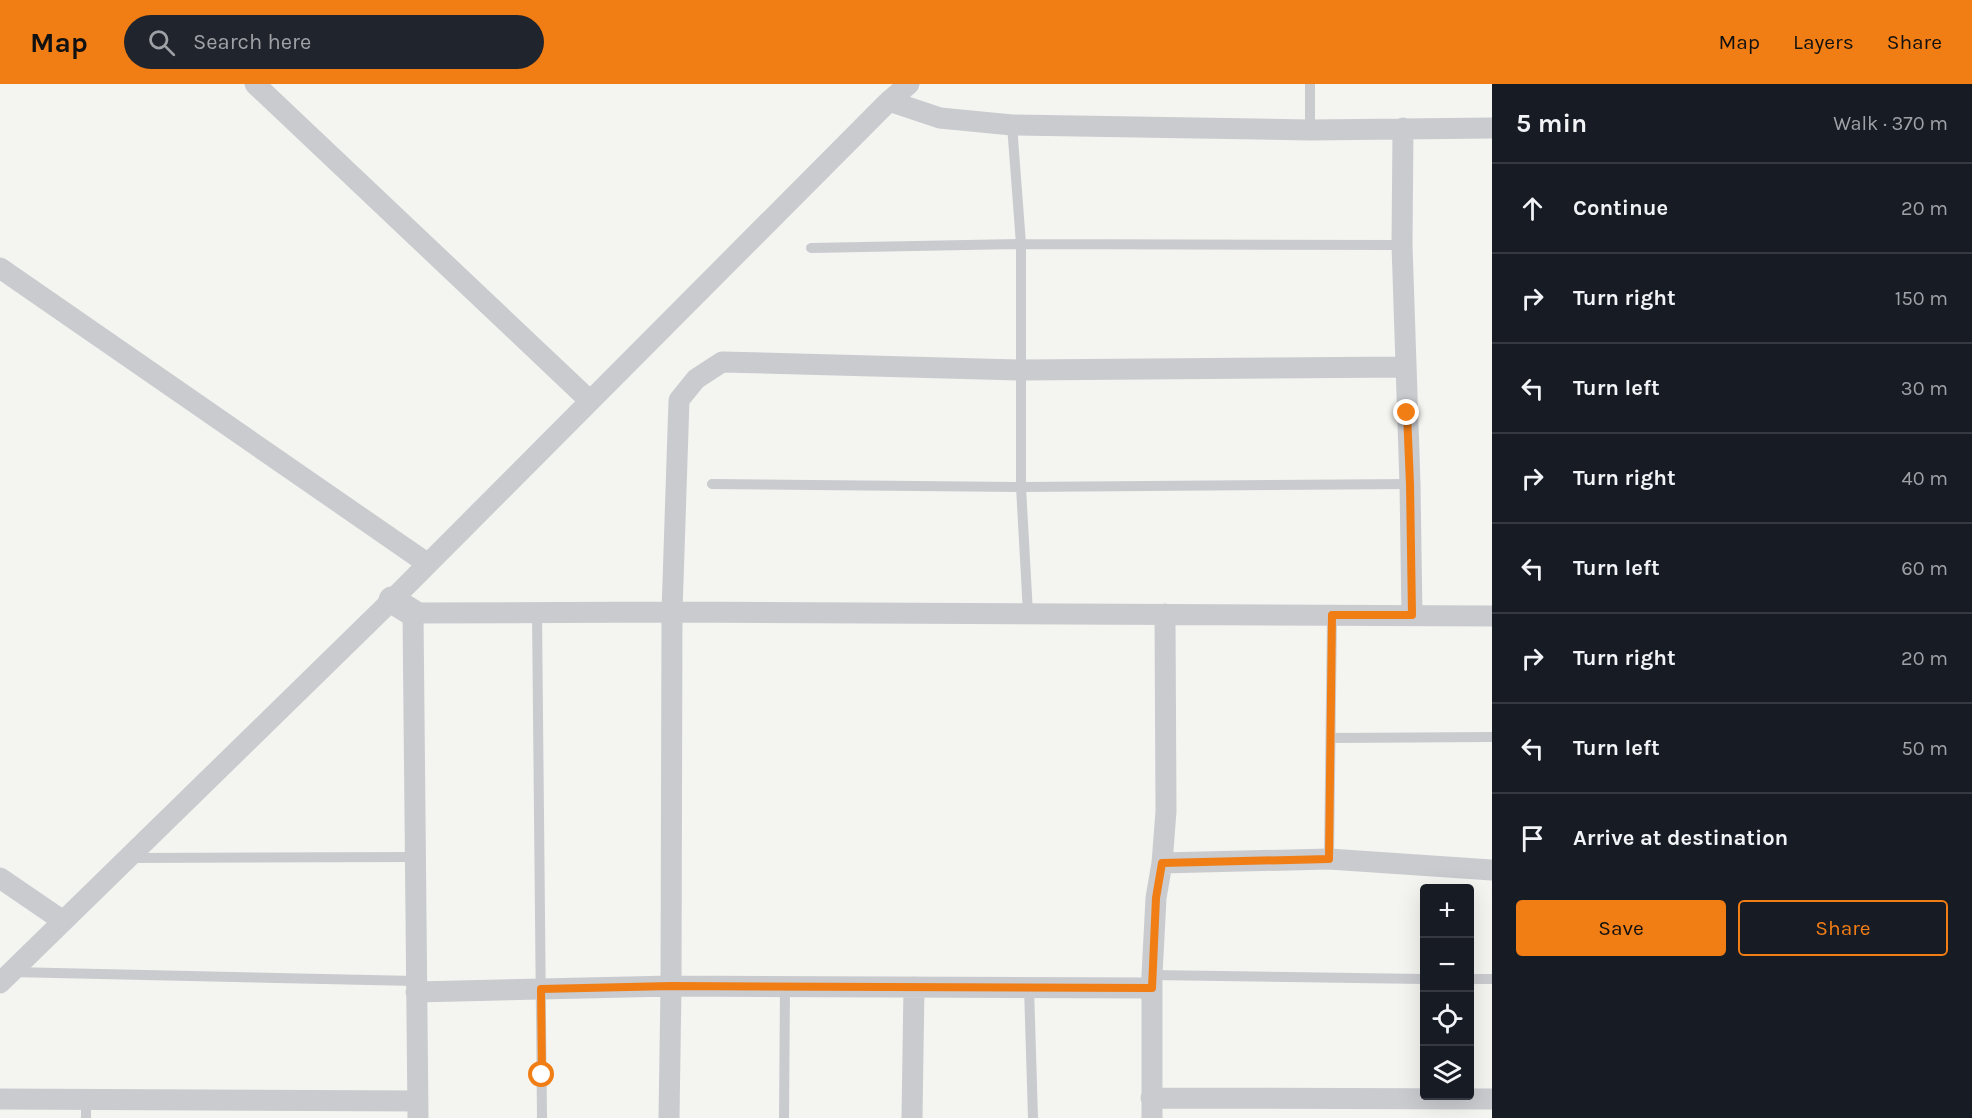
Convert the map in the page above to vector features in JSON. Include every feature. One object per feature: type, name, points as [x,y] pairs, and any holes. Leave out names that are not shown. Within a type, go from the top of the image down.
[{"type":"street","points":[[255,84],[590,401]]},
{"type":"street","points":[[5,978],[129,858],[402,606],[428,564],[889,101],[909,84]]},
{"type":"street","points":[[889,101],[940,118],[1012,125],[1311,130],[1492,128]]},
{"type":"street","points":[[1403,128],[1402,245],[1412,615]]},
{"type":"street","points":[[0,268],[428,564]]},
{"type":"street","points":[[669,1118],[672,612],[679,400],[696,379],[722,362],[1022,370],[1405,367]]},
{"type":"street","points":[[402,606],[537,613],[1492,615]]},
{"type":"street","points":[[0,1099],[86,1108],[418,1110],[415,857],[402,606]]},
{"type":"street","points":[[1165,614],[1166,811],[1162,863],[1156,898],[1152,982],[1151,1108],[1492,1099]]},
{"type":"street","points":[[1162,863],[1329,859],[1492,870]]},
{"type":"street","points":[[0,878],[63,921]]},
{"type":"street","points":[[416,986],[541,989],[671,986],[1029,987],[1152,982]]},
{"type":"street","points":[[912,1118],[914,987]]},
{"type":"lane","points":[[1310,84],[1311,130]]},
{"type":"lane","points":[[1012,125],[1021,244],[1021,487],[1028,613]]},
{"type":"lane","points":[[811,248],[1021,244],[1402,245]]},
{"type":"lane","points":[[712,484],[1021,487],[1410,484]]},
{"type":"lane","points":[[537,613],[542,1118]]},
{"type":"lane","points":[[1329,859],[1332,615]]},
{"type":"lane","points":[[1331,738],[1492,737]]},
{"type":"lane","points":[[129,858],[415,857]]},
{"type":"lane","points":[[5,978],[416,986]]},
{"type":"lane","points":[[1152,982],[1420,978]]},
{"type":"lane","points":[[1474,979],[1492,979]]},
{"type":"lane","points":[[784,1118],[785,987]]},
{"type":"lane","points":[[1029,987],[1033,1118]]},
{"type":"route","points":[[542,1075],[541,989],[671,986],[1152,988],[1156,898],[1162,863],[1329,859],[1332,615],[1412,615],[1407,413]]}]
